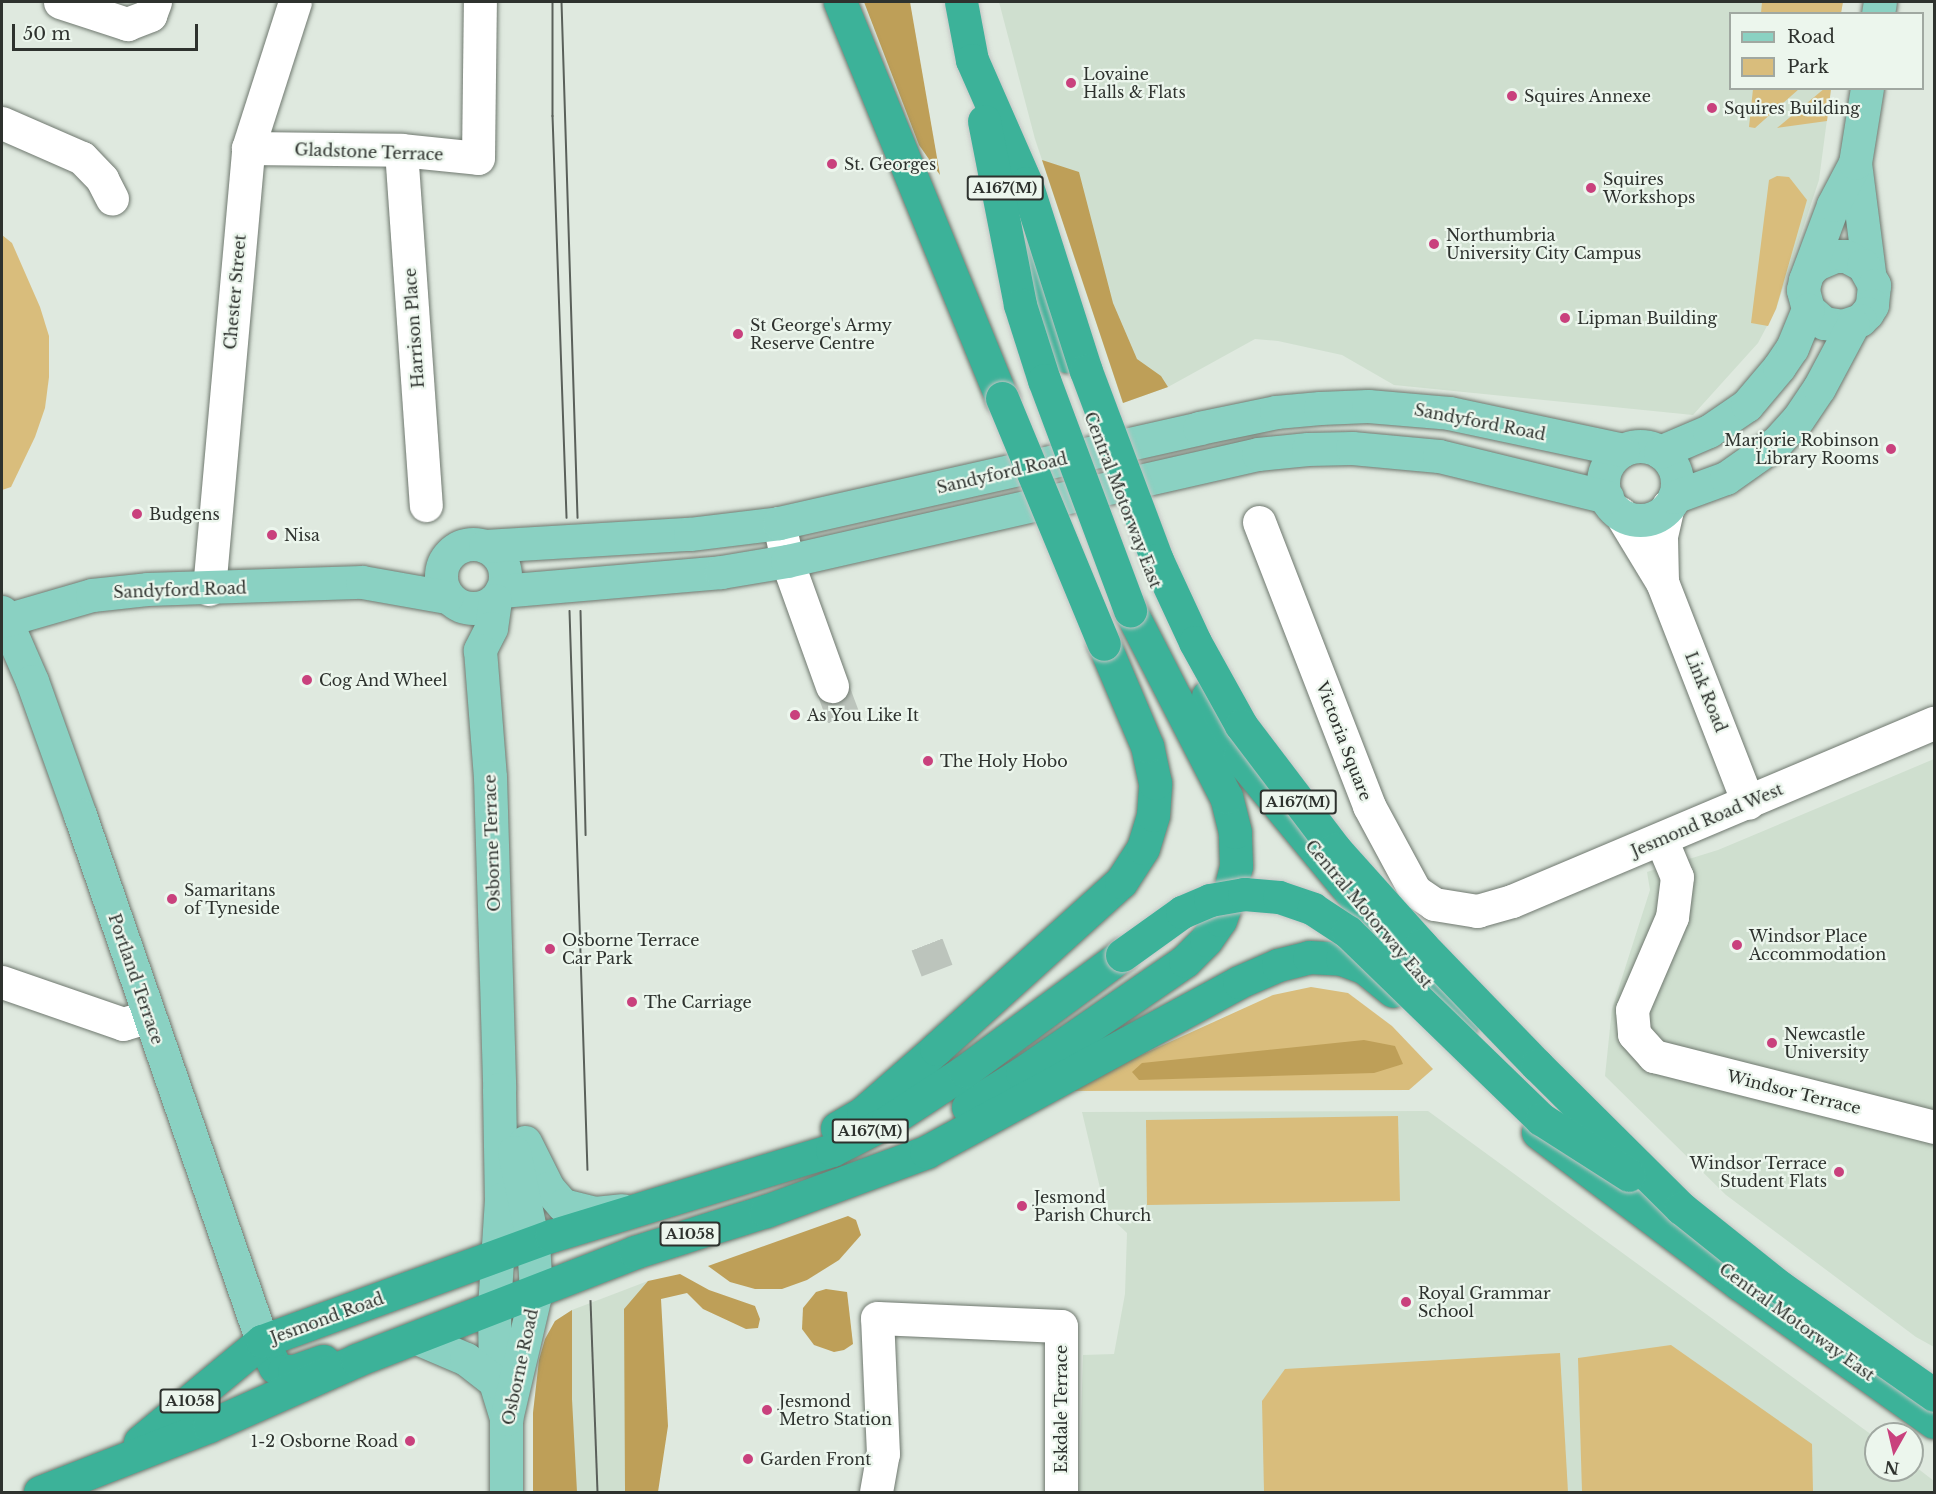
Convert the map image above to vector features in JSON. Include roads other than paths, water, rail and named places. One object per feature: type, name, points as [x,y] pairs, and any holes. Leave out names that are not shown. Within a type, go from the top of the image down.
[{"type":"highway","name":"A167(M)","points":[[767,1171],[863,1113],[981,1011],[1121,882],[1143,848],[1153,815],[1155,783],[1147,746],[840,2]]},
{"type":"highway","name":"Central Motorway East","points":[[946,2],[1024,248],[1157,591],[1239,757],[1491,1062],[1740,1284],[1935,1422]]},
{"type":"highway","name":"Central Motorway East","points":[[961,2],[972,60],[1026,183],[1086,371],[1157,560],[1195,642],[1241,725],[1335,849],[1421,945],[1537,1065],[1682,1208],[1780,1287],[1935,1395]]},
{"type":"highway","name":"A167(M)","points":[[845,1179],[1022,1073],[1185,962],[1220,921],[1236,866],[1235,832],[1226,798],[1130,610],[1044,380],[1020,305],[972,60]]},
{"type":"highway","name":"A167(M)","points":[[767,1171],[832,1150],[887,1122],[965,1071],[1182,912],[1210,900],[1244,894],[1279,897],[1313,909],[1348,932],[1541,1119],[1682,1208]]},
{"type":"highway","name":"A167(M)","points":[[845,1179],[926,1152],[1239,982],[1278,964],[1309,957],[1342,959],[1365,968],[1403,1000],[1540,1134],[1740,1284]]},
{"type":"highway","name":"A1058","points":[[533,1243],[636,1209],[767,1171]]},
{"type":"highway","name":"A1058","points":[[536,1291],[635,1252],[766,1211],[845,1179]]},
{"type":"highway","name":"Jesmond Road","points":[[118,1461],[262,1341],[533,1243]]},
{"type":"highway","name":"Jesmond Road","points":[[40,1492],[209,1426],[414,1338],[536,1291]]},
{"type":"highway","name":"A1058","points":[[262,1341],[275,1367],[284,1371],[294,1371],[381,1340],[414,1338]]},
{"type":"main road","points":[[1671,502],[1677,476],[1668,458],[1660,452],[1642,446],[1623,450],[1614,457],[1604,476],[1613,505],[1630,518],[1651,518],[1671,502],[1726,477],[1777,442],[1798,419],[1819,388],[1853,324],[1867,313],[1872,305],[1874,285],[1869,272],[1855,163],[1867,90]]},
{"type":"main road","points":[[1853,324],[1834,326],[1824,323],[1808,309],[1803,290],[1833,205],[1855,163]]},
{"type":"main road","points":[[1809,271],[1816,264],[1835,256],[1856,260],[1869,272]]},
{"type":"main road","points":[[1660,452],[1709,431],[1747,405],[1779,368],[1792,348],[1808,309]]},
{"type":"main road","name":"Sandyford Road","points":[[485,546],[690,534],[779,523],[1199,428],[1276,412],[1320,408],[1378,407],[1449,413],[1623,450]]},
{"type":"main road","name":"Sandyford Road","points":[[3,617],[92,595],[147,589],[209,589],[362,582],[477,599],[721,572],[787,561],[1258,454],[1308,449],[1352,448],[1438,456],[1613,505]]},
{"type":"main road","points":[[464,545],[485,546],[501,561],[505,581],[477,599],[440,577],[446,557],[464,545]]},
{"type":"main road","name":"Sandyford Road","points":[[362,582],[425,566],[446,557]]},
{"type":"main road","name":"Osborne Terrace","points":[[477,599],[491,628],[480,650],[490,777],[499,1089],[501,1199],[494,1307],[495,1382],[506,1419]]},
{"type":"main road","name":"Portland Terrace","points":[[3,617],[32,681],[262,1341]]},
{"type":"main road","points":[[499,1089],[548,1188],[563,1205],[595,1213],[636,1209]]},
{"type":"main road","name":"Osborne Terrace","points":[[499,1089],[533,1243]]},
{"type":"main road","name":"Osborne Road","points":[[506,1492],[506,1419],[536,1291],[533,1243]]},
{"type":"main road","points":[[414,1338],[466,1359],[495,1382]]},
{"type":"street","points":[[60,2],[127,24],[150,15],[155,2]]},
{"type":"street","name":"Chester Street","points":[[209,589],[248,148],[295,2]]},
{"type":"street","name":"Gladstone Terrace","points":[[248,148],[401,150],[478,158],[480,2]]},
{"type":"street","points":[[2,123],[82,158],[102,179],[112,199]]},
{"type":"street","name":"Harrison Place","points":[[401,150],[426,506]]},
{"type":"street","name":"Link Road","points":[[1662,582],[1661,536],[1671,502]]},
{"type":"street","name":"Link Road","points":[[1613,505],[1662,582],[1748,803]]},
{"type":"street","name":"Victoria Square","points":[[1259,522],[1369,806],[1415,891],[1434,904],[1478,911]]},
{"type":"street","points":[[779,523],[787,561],[832,686]]},
{"type":"street","name":"Jesmond Road West","points":[[1478,911],[1512,901],[1935,723]]},
{"type":"street","name":"Windsor Terrace","points":[[1661,839],[1677,877],[1672,917],[1632,1011],[1634,1034],[1654,1056],[1935,1127]]},
{"type":"street","points":[[2,982],[123,1024],[149,1016]]},
{"type":"street","name":"Eskdale Terrace","points":[[876,1492],[883,1454],[877,1318],[1061,1326],[1061,1492]]},
{"type":"tunnel","points":[[832,686],[848,729]]},
{"type":"tunnel","points":[[927,944],[937,970]]},
{"type":"tram line","points":[[553,2],[553,116],[567,518]]},
{"type":"tram line","points":[[562,2],[578,518]]},
{"type":"tram line","points":[[570,611],[588,1170]]},
{"type":"tram line","points":[[581,611],[586,835]]},
{"type":"tram line","points":[[591,1301],[598,1492]]},
{"type":"place","name":"Lovaine Halls & Flats","points":[[1071,83]]},
{"type":"place","name":"Squires Annexe","points":[[1512,96]]},
{"type":"place","name":"Squires Building","points":[[1712,108]]},
{"type":"place","name":"St. Georges","points":[[832,164]]},
{"type":"place","name":"Squires Workshops","points":[[1591,188]]},
{"type":"place","name":"Northumbria University City Campus","points":[[1434,244]]},
{"type":"place","name":"Lipman Building","points":[[1565,318]]},
{"type":"place","name":"St George's Army Reserve Centre","points":[[738,334]]},
{"type":"place","name":"Marjorie Robinson Library Rooms","points":[[1891,449]]},
{"type":"place","name":"Budgens","points":[[137,514]]},
{"type":"place","name":"Nisa","points":[[272,535]]},
{"type":"place","name":"Cog And Wheel","points":[[307,680]]},
{"type":"place","name":"As You Like It","points":[[795,715]]},
{"type":"place","name":"The Holy Hobo","points":[[928,761]]},
{"type":"place","name":"Samaritans of Tyneside","points":[[172,899]]},
{"type":"place","name":"Windsor Place Accommodation","points":[[1737,945]]},
{"type":"place","name":"Osborne Terrace Car Park","points":[[550,949]]},
{"type":"place","name":"The Carriage","points":[[632,1002]]},
{"type":"place","name":"Newcastle University","points":[[1772,1043]]},
{"type":"place","name":"Windsor Terrace Student Flats","points":[[1839,1172]]},
{"type":"place","name":"Jesmond Parish Church","points":[[1022,1206]]},
{"type":"place","name":"Royal Grammar School","points":[[1406,1302]]},
{"type":"place","name":"Jesmond Metro Station","points":[[767,1410]]},
{"type":"place","name":"1-2 Osborne Road","points":[[410,1441]]},
{"type":"place","name":"Garden Front","points":[[748,1459]]}]
